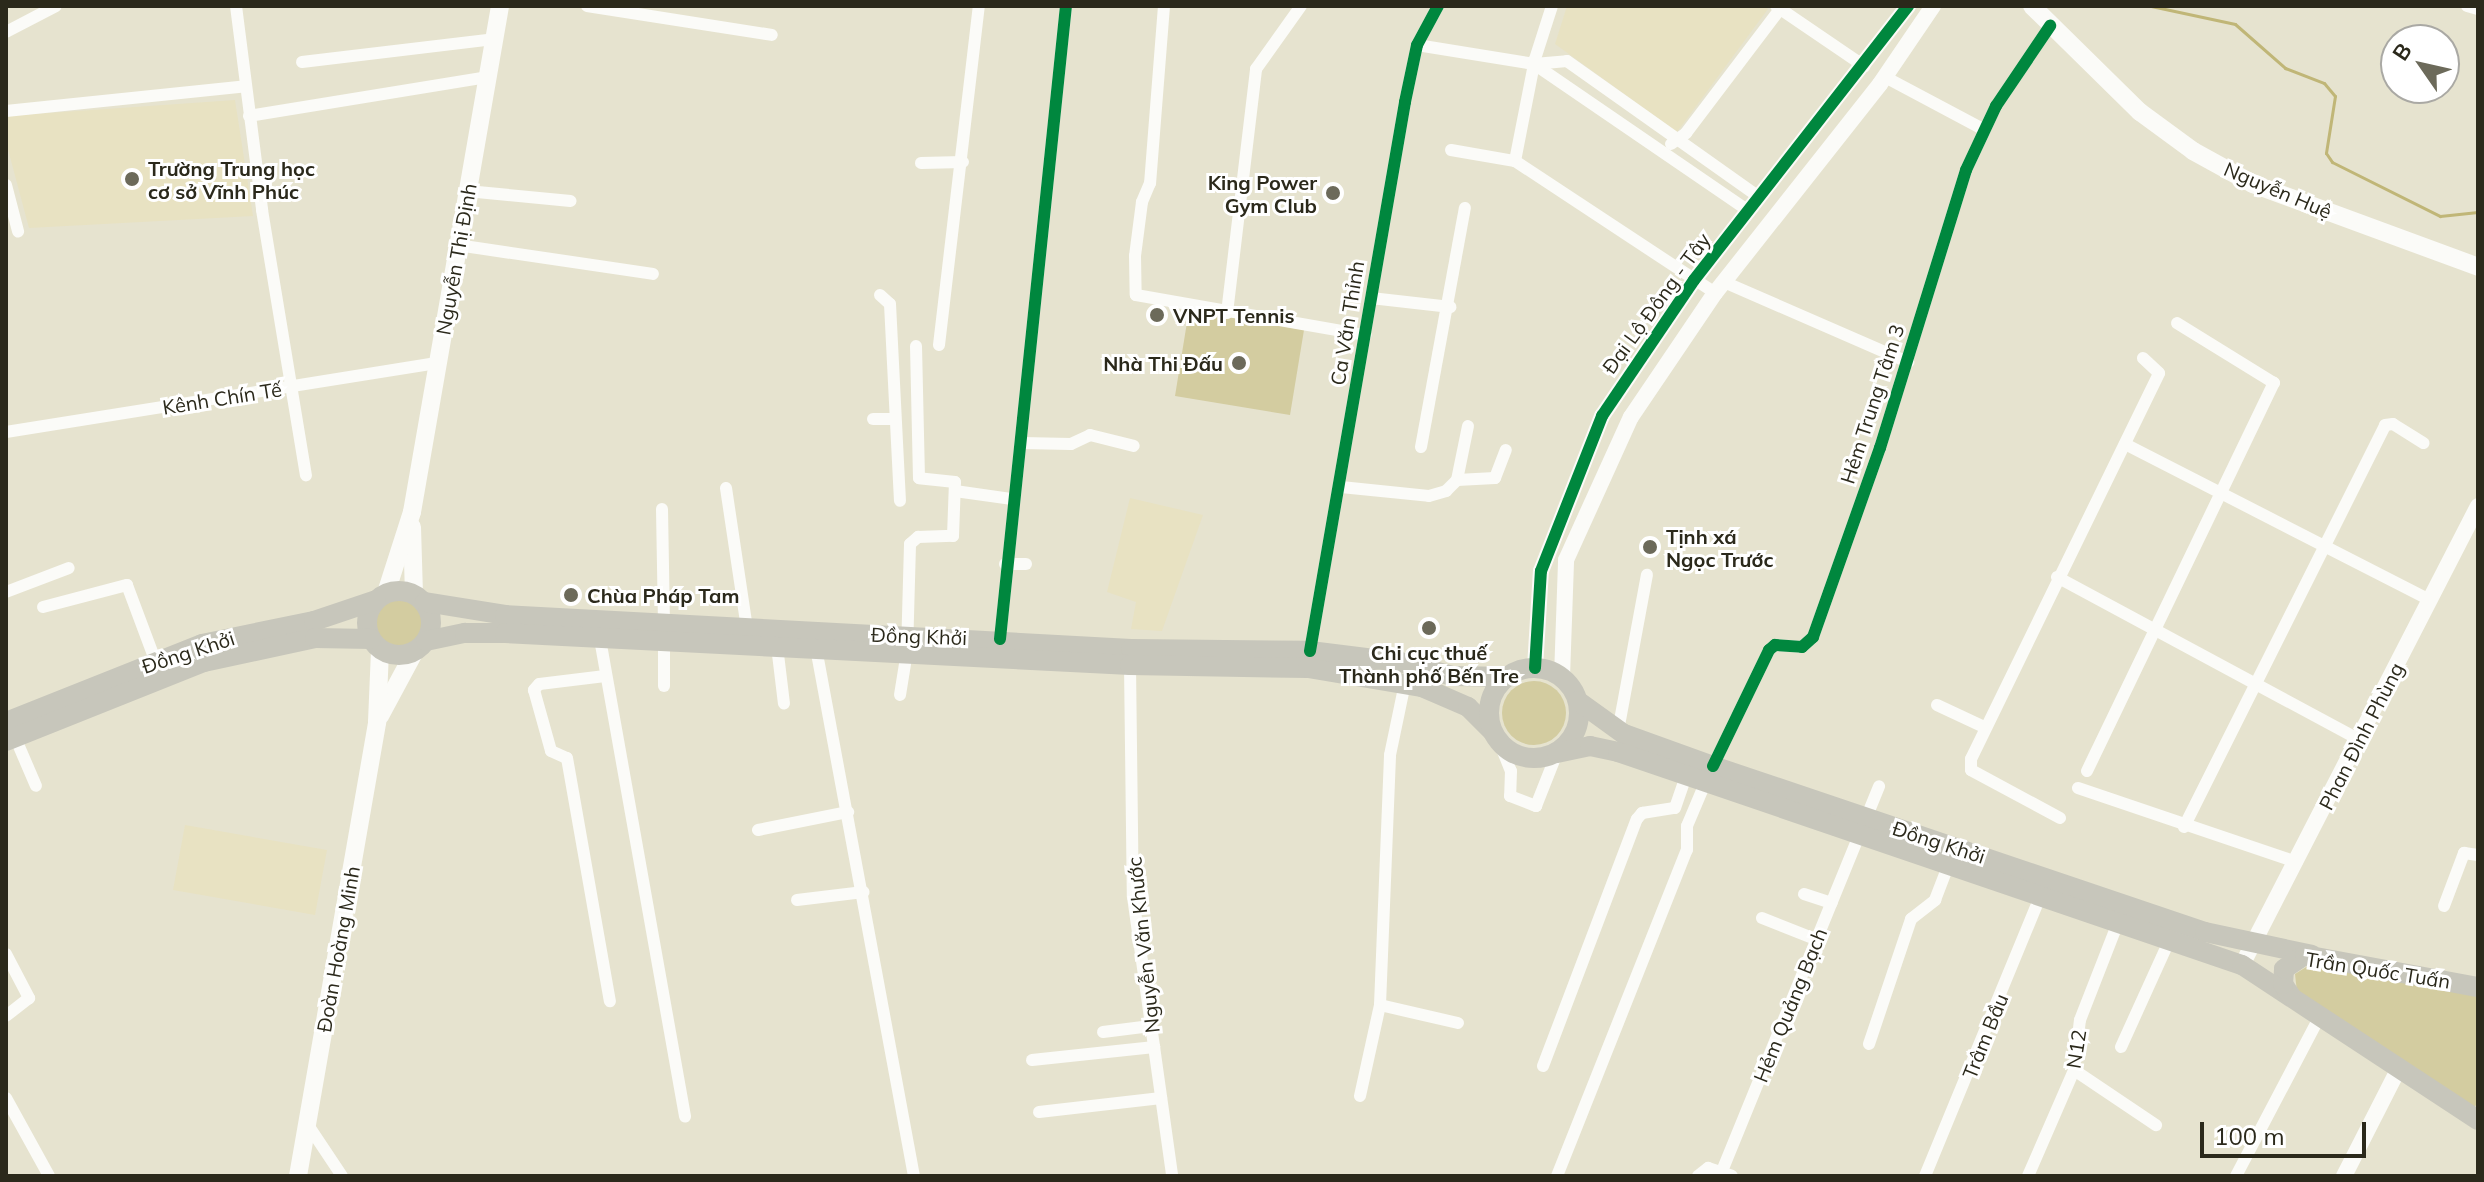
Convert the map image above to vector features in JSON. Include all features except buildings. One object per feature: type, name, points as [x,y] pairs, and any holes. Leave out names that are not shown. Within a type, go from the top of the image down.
[{"type":"main road","name":"Nguyễn Thị Định","points":[[381,596],[412,512],[500,6]]},
{"type":"main road","name":"Nguyễn Huệ","points":[[2032,6],[2163,131],[2230,173],[2478,267]]},
{"type":"main road","name":"Nguyễn Thị Định","points":[[412,512],[420,597]]},
{"type":"main road","points":[[381,596],[420,597],[432,625],[421,646],[397,655],[375,644],[368,615],[381,596]]},
{"type":"main road","name":"Đồng Khởi","points":[[9,734],[381,596]]},
{"type":"main road","name":"Đồng Khởi","points":[[420,597],[467,613],[777,646],[816,648],[1000,639],[1131,649],[1310,651],[1384,659],[1453,676],[1508,677]]},
{"type":"main road","name":"Đồng Khởi","points":[[421,646],[465,633],[600,639],[747,628],[1130,665],[1308,668],[1405,683],[1468,707],[1496,737]]},
{"type":"main road","name":"Đồng Khởi","points":[[9,734],[155,660],[273,636],[375,644]]},
{"type":"main road","name":"Đoàn Hoàng Minh","points":[[298,1176],[377,722],[375,644]]},
{"type":"main road","name":"Đoàn Hoàng Minh","points":[[377,722],[421,646]]},
{"type":"main road","points":[[1535,668],[1562,677],[1578,701],[1577,729],[1557,753],[1527,758],[1496,737],[1491,700],[1508,677],[1535,668]]},
{"type":"main road","name":"Đồng Khởi","points":[[1578,701],[1618,731],[1702,774]]},
{"type":"main road","name":"Đồng Khởi","points":[[1557,753],[1590,746],[1702,774],[2121,912],[2170,939],[2242,965],[2478,1120]]},
{"type":"main road","name":"Đồng Khởi","points":[[1862,826],[1949,864],[2041,895],[2312,955]]},
{"type":"main road","name":"Trần Quốc Tuấn","points":[[2291,996],[2283,984],[2284,969],[2299,956],[2312,955],[2478,987]]},
{"type":"street","points":[[6,32],[56,6]]},
{"type":"street","points":[[236,6],[249,116],[295,387],[306,475]]},
{"type":"street","points":[[587,6],[772,35]]},
{"type":"street","points":[[939,345],[979,6]]},
{"type":"street","points":[[1000,639],[1012,499],[1036,326],[1066,6]]},
{"type":"street","points":[[1164,6],[1150,180],[1140,210],[1136,295],[1366,335]]},
{"type":"street","points":[[1227,313],[1256,69],[1301,6]]},
{"type":"street","name":"Ca Văn Thỉnh","points":[[1310,651],[1417,45],[1438,6]]},
{"type":"street","points":[[1515,161],[1534,64],[1552,6]]},
{"type":"street","name":"Đại Lộ Đông - Tây","points":[[1535,668],[1541,571],[1602,416],[1694,280],[1908,6]]},
{"type":"street","points":[[1562,677],[1566,560],[1631,417],[1720,288],[1885,77],[1933,6]]},
{"type":"street","points":[[2467,6],[2478,9]]},
{"type":"street","points":[[1661,149],[1678,140],[1778,7],[1864,66]]},
{"type":"street","name":"Hẻm Trung Tâm 3","points":[[1702,774],[1769,650],[1775,645],[1802,647],[1813,637],[1908,362],[1983,129],[2050,26]]},
{"type":"street","points":[[302,62],[494,39]]},
{"type":"street","points":[[1417,45],[1534,64],[1567,61],[1678,140],[1754,204]]},
{"type":"street","points":[[1534,64],[1661,149],[1754,204]]},
{"type":"street","points":[[249,116],[487,77]]},
{"type":"street","points":[[1885,77],[1983,129]]},
{"type":"street","points":[[6,111],[246,86]]},
{"type":"street","points":[[1451,150],[1515,161],[1694,280],[1908,362]]},
{"type":"street","points":[[921,163],[963,162]]},
{"type":"street","points":[[6,185],[18,231]]},
{"type":"street","points":[[467,191],[571,201]]},
{"type":"street","points":[[1421,447],[1450,307],[1465,208]]},
{"type":"street","points":[[457,245],[653,274]]},
{"type":"street","points":[[880,295],[890,304],[900,501]]},
{"type":"street","points":[[1371,298],[1450,307]]},
{"type":"street","points":[[2087,771],[2274,383],[2177,323]]},
{"type":"street","points":[[900,695],[908,644],[910,544],[918,537],[953,536],[955,482],[919,478],[916,346]]},
{"type":"street","points":[[2060,818],[1971,770],[1984,727],[2159,373],[2143,358]]},
{"type":"street","name":"Kênh Chín Tế","points":[[6,432],[437,363]]},
{"type":"street","points":[[873,419],[895,419]]},
{"type":"street","points":[[2184,827],[2252,682],[2385,425],[2393,424],[2424,443]]},
{"type":"street","points":[[1457,480],[1468,426]]},
{"type":"street","points":[[1022,443],[1071,444],[1090,435],[1134,446]]},
{"type":"street","points":[[2125,444],[2430,600]]},
{"type":"street","points":[[1341,487],[1429,496],[1457,480],[1495,478],[1506,450]]},
{"type":"street","points":[[726,488],[747,628]]},
{"type":"street","points":[[955,491],[1012,499]]},
{"type":"street","name":"Phan Đình Phùng","points":[[2242,965],[2478,506]]},
{"type":"street","points":[[662,509],[664,686]]},
{"type":"street","points":[[1005,564],[1026,564]]},
{"type":"street","points":[[6,592],[69,568]]},
{"type":"street","points":[[1618,731],[1647,575]]},
{"type":"street","points":[[2057,577],[2360,740]]},
{"type":"street","points":[[43,607],[127,585],[155,660]]},
{"type":"street","points":[[600,639],[685,1117]]},
{"type":"street","points":[[777,646],[784,704]]},
{"type":"street","points":[[816,648],[864,892],[914,1176]]},
{"type":"street","name":"Nguyễn Văn Khước","points":[[1130,665],[1133,897],[1172,1176]]},
{"type":"street","points":[[605,676],[539,684],[534,690],[551,751],[567,758],[610,1001]]},
{"type":"street","points":[[1360,1096],[1380,1005],[1390,755],[1405,683]]},
{"type":"street","points":[[1937,705],[1984,727]]},
{"type":"street","points":[[9,734],[36,786]]},
{"type":"street","points":[[1496,737],[1511,771],[1510,796],[1536,806],[1557,753]]},
{"type":"street","points":[[1543,1066],[1637,819],[1642,813],[1675,808],[1702,774]]},
{"type":"street","points":[[1557,1176],[1687,850],[1687,826],[1702,774]]},
{"type":"street","name":"Hẻm Quảng Bạch","points":[[1725,1174],[1815,939],[1879,786]]},
{"type":"street","points":[[2078,788],[2184,827],[2297,862]]},
{"type":"street","points":[[758,830],[848,812]]},
{"type":"street","points":[[2444,906],[2464,853],[2478,855]]},
{"type":"street","points":[[1869,1044],[1911,919],[1935,900],[1949,864]]},
{"type":"street","points":[[797,900],[864,892]]},
{"type":"street","points":[[1804,894],[1832,903]]},
{"type":"street","name":"Trâm Bầu","points":[[1925,1176],[2041,895]]},
{"type":"street","name":"N12","points":[[2028,1176],[2074,1070],[2080,1020],[2121,912]]},
{"type":"street","points":[[1762,918],[1815,939]]},
{"type":"street","points":[[2121,1047],[2170,939]]},
{"type":"street","points":[[6,954],[29,998],[6,1016]]},
{"type":"street","points":[[1380,1005],[1458,1023]]},
{"type":"street","points":[[2236,1176],[2320,1016]]},
{"type":"street","points":[[1103,1032],[1151,1026]]},
{"type":"street","points":[[1032,1060],[1154,1047]]},
{"type":"street","points":[[2344,1176],[2399,1068]]},
{"type":"street","points":[[2074,1070],[2156,1125]]},
{"type":"street","points":[[6,1098],[49,1176]]},
{"type":"street","points":[[1039,1112],[1161,1098]]},
{"type":"street","points":[[308,1125],[342,1176]]},
{"type":"street","points":[[1698,1176],[1708,1168],[1725,1174]]},
{"type":"shaded area","points":[[1567,6],[1764,6],[1768,9],[1677,132],[1555,44]]},
{"type":"shaded area","name":"Trường Trung học cơ sở Vĩnh Phúc","points":[[235,100],[253,216],[29,228],[6,142],[6,116]]},
{"type":"shaded area","name":"Nhà Thi Đấu","points":[[1189,310],[1304,330],[1290,415],[1175,396]]},
{"type":"shaded area","points":[[1130,498],[1203,515],[1162,631],[1131,629],[1136,602],[1107,592]]},
{"type":"shaded area","points":[[400,599],[417,606],[424,623],[417,640],[400,647],[383,640],[376,623],[383,606]]},
{"type":"shaded area","points":[[1534,681],[1546,683],[1557,690],[1564,701],[1564,725],[1557,736],[1546,743],[1534,745],[1522,743],[1511,736],[1504,725],[1502,713],[1504,701],[1511,690],[1522,683]]},
{"type":"shaded area","points":[[185,825],[327,850],[315,915],[173,890]]},
{"type":"shaded area","points":[[2311,964],[2478,996],[2478,1105],[2471,1107],[2297,992],[2295,974]]},
{"type":"waterway","points":[[2151,6],[2235,24],[2285,68],[2324,83],[2335,96],[2326,153],[2332,162],[2440,216],[2478,212]]},
{"type":"cycle path","points":[[1000,639],[1066,6]]},
{"type":"cycle path","points":[[1310,651],[1405,102],[1417,45],[1438,6]]},
{"type":"cycle path","points":[[1535,668],[1541,571],[1602,416],[1694,280],[1908,6]]},
{"type":"cycle path","points":[[1713,766],[1769,650],[1775,645],[1802,647],[1813,637],[1880,448],[1966,170],[1996,106],[2050,26]]},
{"type":"place","name":"Trường Trung học cơ sở Vĩnh Phúc","points":[[132,179]]},
{"type":"place","name":"King Power Gym Club","points":[[1333,193]]},
{"type":"place","name":"VNPT Tennis","points":[[1157,315]]},
{"type":"place","name":"Nhà Thi Đấu","points":[[1239,363]]},
{"type":"place","name":"Tịnh xá Ngọc Trước","points":[[1650,547]]},
{"type":"place","name":"Chùa Pháp Tam","points":[[571,595]]},
{"type":"place","name":"Chi cục thuế Thành phố Bến Tre","points":[[1429,628]]}]
